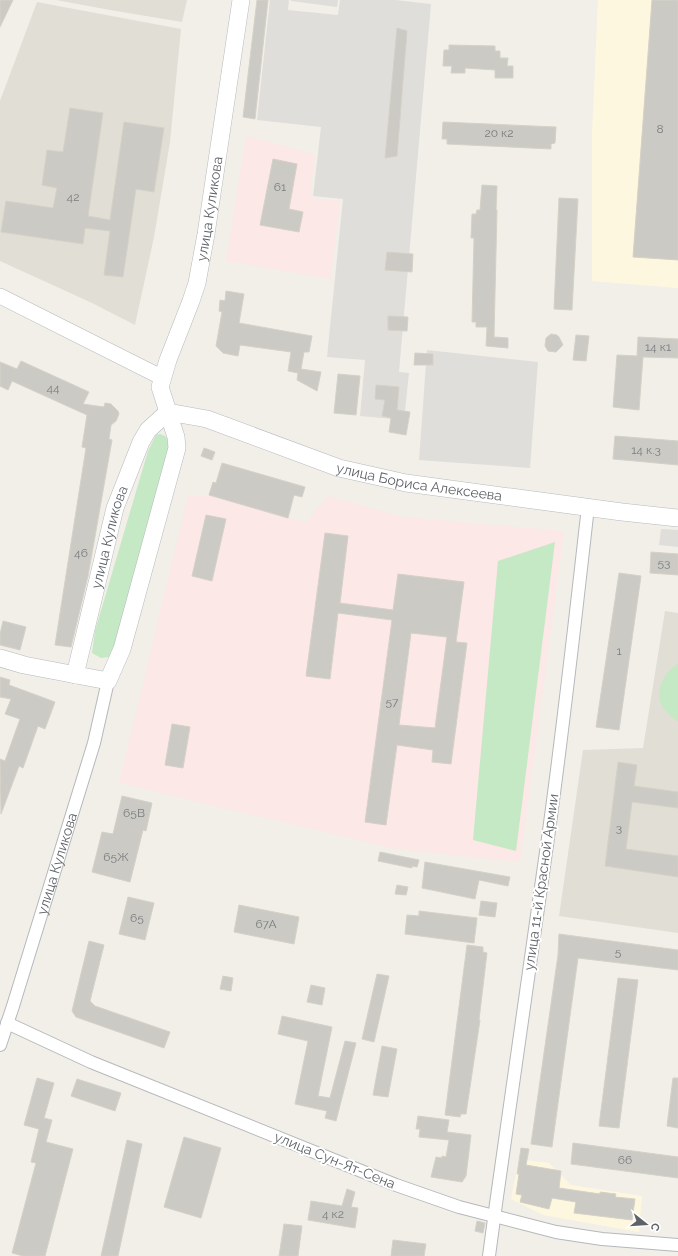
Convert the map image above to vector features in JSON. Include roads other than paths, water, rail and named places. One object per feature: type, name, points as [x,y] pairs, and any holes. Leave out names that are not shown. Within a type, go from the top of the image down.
[{"type":"main road","name":"улица Куликова","points":[[161,382],[168,360],[192,301],[197,283],[241,0]]},
{"type":"main road","points":[[0,658],[24,665],[108,681],[122,649],[177,448],[176,437],[161,382]]},
{"type":"main road","name":"улица Куликова","points":[[75,675],[115,508],[141,442],[148,430],[168,412]]},
{"type":"main road","name":"улица Бориса Алексеева","points":[[168,412],[207,419],[303,455],[361,474],[406,484],[678,518]]},
{"type":"street","points":[[0,296],[69,336],[161,382]]},
{"type":"street","points":[[0,307],[69,336]]},
{"type":"street","name":"улица 11-й Красной Армии","points":[[489,1256],[550,825],[588,507]]},
{"type":"street","name":"улица Куликова","points":[[0,1045],[43,911],[94,743],[108,681]]},
{"type":"street","name":"улица Сун-Ят-Сена","points":[[7,1022],[91,1062],[396,1185],[459,1207],[556,1232],[602,1239],[678,1245]]}]
